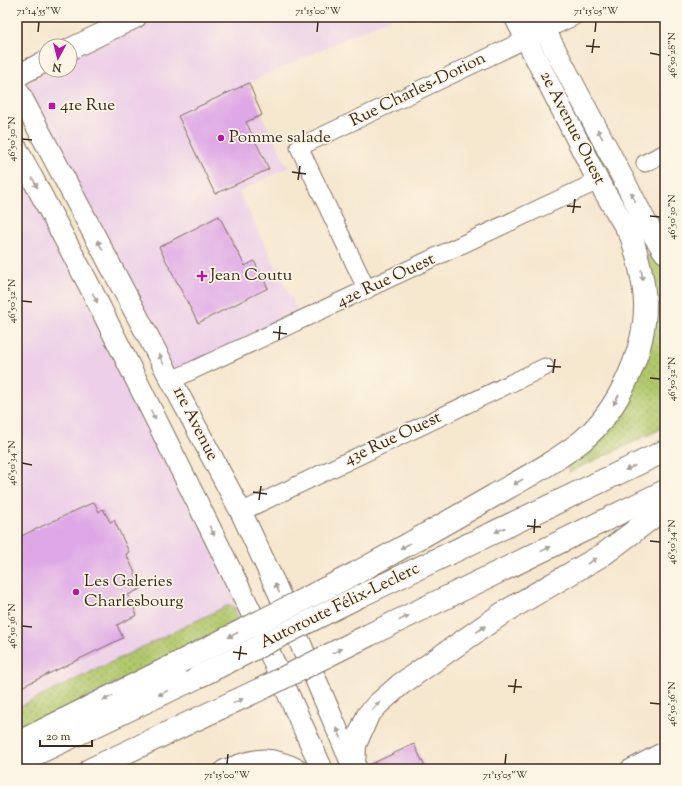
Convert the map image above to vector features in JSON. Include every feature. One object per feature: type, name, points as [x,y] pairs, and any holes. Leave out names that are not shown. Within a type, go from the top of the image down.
[{"type":"highway","points":[[640,232],[665,252]]},
{"type":"highway","points":[[17,743],[356,573],[535,472],[583,440],[608,414],[629,377],[641,337],[645,304],[641,268],[640,232]]},
{"type":"highway","name":"Autoroute Félix-Leclerc","points":[[17,763],[198,677],[360,596],[665,451]]},
{"type":"highway","points":[[91,769],[211,714],[369,635],[665,491]]},
{"type":"highway","points":[[354,768],[355,745],[368,715],[400,684],[503,614],[604,554],[665,508]]},
{"type":"street","points":[[78,45],[136,17]]},
{"type":"street","name":"2e Avenue Ouest","points":[[515,17],[537,28],[640,232]]},
{"type":"street","name":"Rue Charles-Dorion","points":[[368,290],[299,147],[537,28],[573,17]]},
{"type":"street","name":"2e Avenue Ouest","points":[[537,28],[598,181],[640,232]]},
{"type":"street","points":[[17,76],[38,65]]},
{"type":"street","name":"1re Avenue","points":[[17,89],[241,512],[278,591],[354,768]]},
{"type":"street","name":"1re Avenue","points":[[17,149],[90,287],[212,531],[253,616],[322,769]]},
{"type":"street","points":[[645,163],[665,153]]},
{"type":"street","name":"42e Rue Ouest","points":[[172,380],[368,290],[598,181]]},
{"type":"street","name":"43e Rue Ouest","points":[[241,512],[545,367]]},
{"type":"street","points":[[629,769],[665,750]]},
{"type":"street","points":[[223,769],[247,759],[268,757],[288,762],[301,769]]},
{"type":"shaded area","points":[[139,17],[393,17],[249,83],[262,115],[288,167],[239,192],[302,320],[172,380],[17,89],[38,75],[38,78],[78,78],[78,46]]},
{"type":"shaded area","points":[[17,149],[253,616],[17,743]]},
{"type":"green space","points":[[653,253],[665,272],[665,427],[570,472],[565,463],[619,414],[647,256]]},
{"type":"green space","points":[[229,605],[234,607],[239,621],[17,733],[17,708]]},
{"type":"building","points":[[249,83],[262,115],[246,122],[269,169],[215,194],[178,116]]},
{"type":"building","points":[[219,216],[245,266],[254,261],[268,288],[198,323],[159,247]]},
{"type":"building","name":"Les Galeries Charlesbourg","points":[[94,502],[99,512],[103,509],[110,522],[114,520],[129,552],[126,554],[142,588],[128,595],[137,615],[117,625],[123,638],[17,689],[17,538]]},
{"type":"building","points":[[414,744],[426,769],[366,769],[367,766]]},
{"type":"place","name":"41e Rue","points":[[52,106]]},
{"type":"place","name":"Pomme salade","points":[[221,138]]},
{"type":"place","name":"Jean Coutu","points":[[202,276]]},
{"type":"place","name":"Les Galeries Charlesbourg","points":[[76,592]]}]
